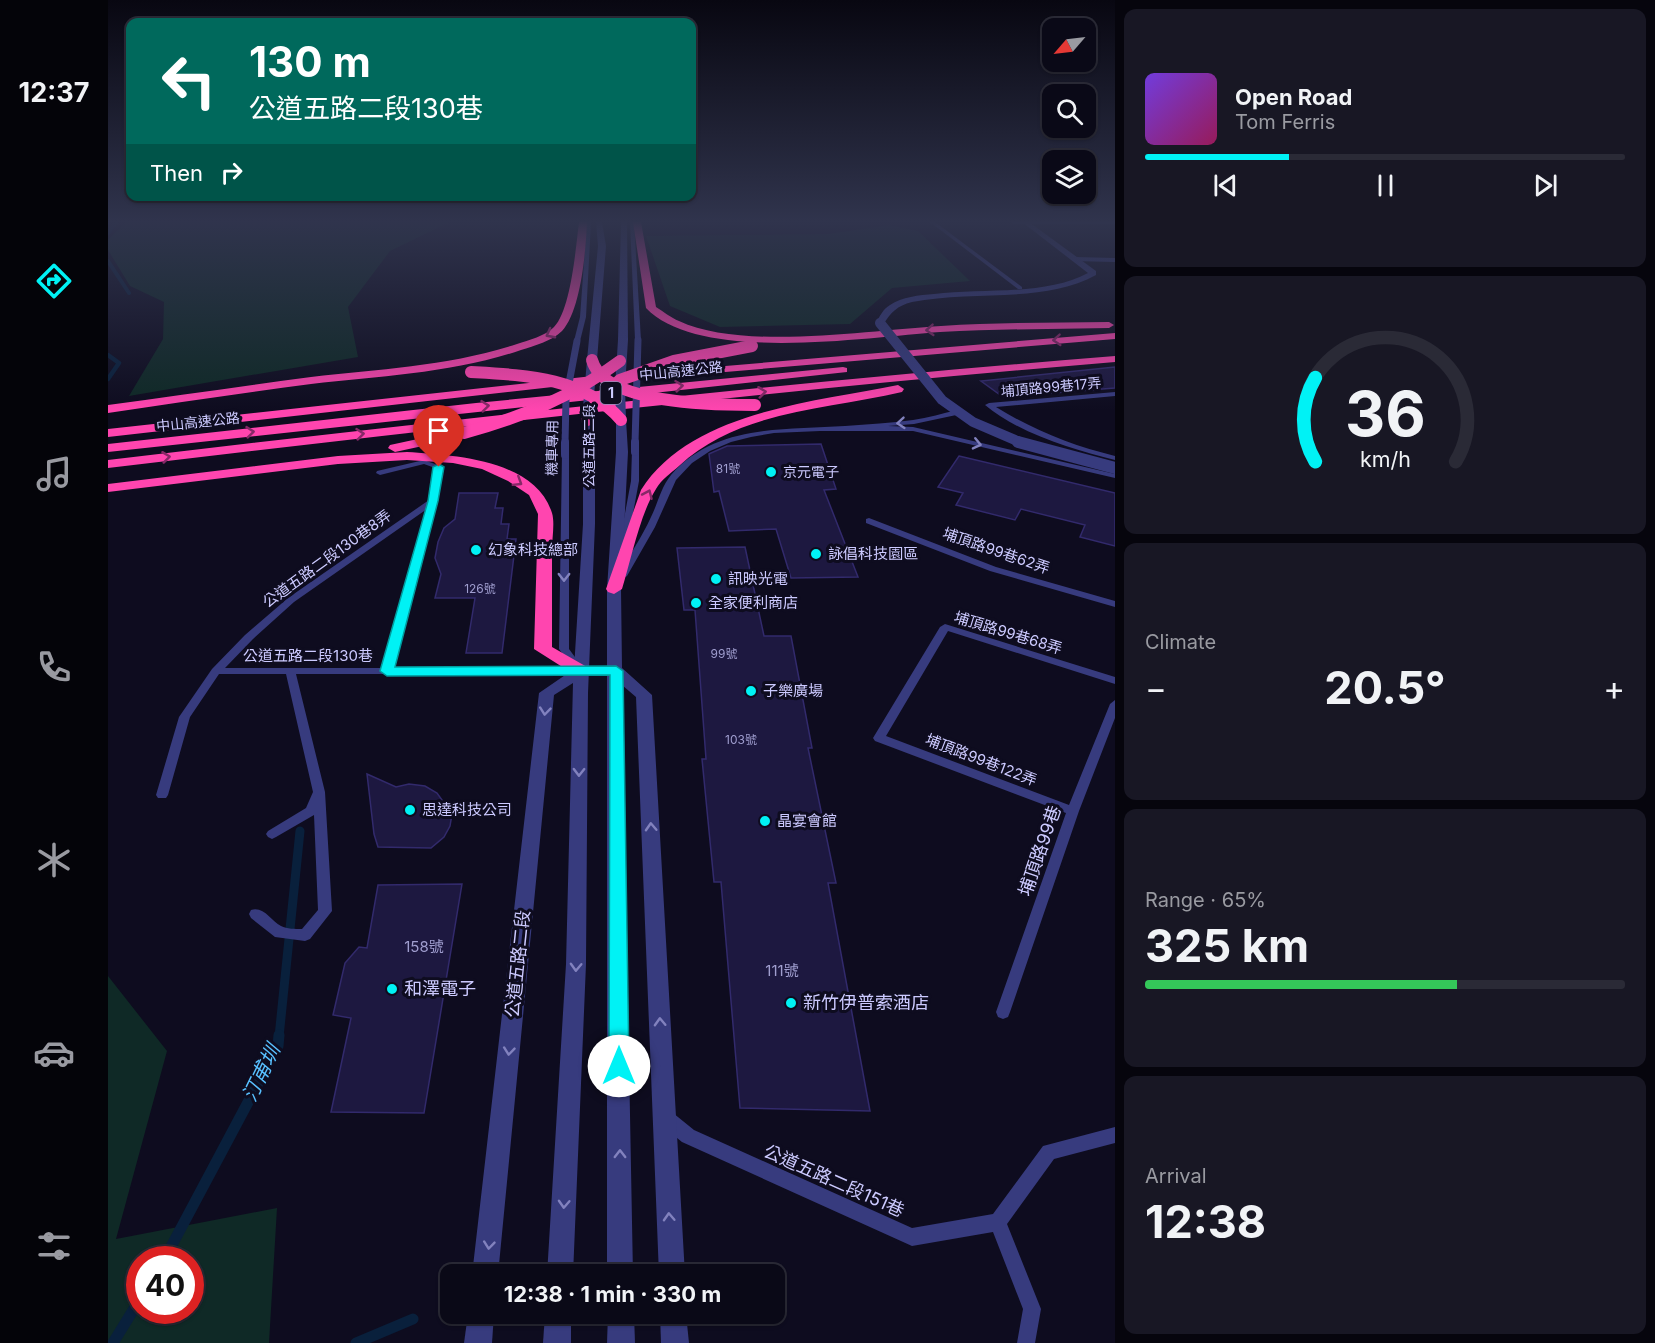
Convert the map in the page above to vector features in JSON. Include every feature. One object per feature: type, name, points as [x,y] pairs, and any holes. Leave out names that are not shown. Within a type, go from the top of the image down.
[{"type":"highway","points":[[108,409],[313,380],[431,369],[500,355],[560,329],[570,305],[574,285]]},
{"type":"highway","points":[[647,285],[651,308],[659,316],[684,328],[733,337],[830,336],[943,329],[1115,328]]},
{"type":"highway","points":[[108,422],[460,382],[766,353],[1115,328]]},
{"type":"highway","name":"中山高速公路","points":[[108,433],[514,387],[808,360],[1115,328]]},
{"type":"highway","points":[[313,380],[471,372],[503,374],[566,392],[589,391],[618,384],[636,374],[696,356],[830,336]]},
{"type":"highway","name":"中山高速公路","points":[[108,448],[695,384],[1115,350]]},
{"type":"highway","points":[[592,360],[596,371],[602,376],[637,392],[706,405],[755,405],[898,389],[1115,360]]},
{"type":"highway","points":[[108,464],[358,434],[884,378],[1115,360]]},
{"type":"highway","points":[[587,420],[589,391],[620,361]]},
{"type":"highway","points":[[614,589],[649,488],[675,460],[697,442],[723,429],[749,420],[898,389]]},
{"type":"highway","points":[[589,391],[621,420]]},
{"type":"highway","points":[[338,460],[510,421],[566,392]]},
{"type":"highway","points":[[108,488],[338,460],[406,456],[453,459],[486,466],[513,478],[535,493],[545,514],[543,649],[581,671]]},
{"type":"street","name":"公道五路二段","points":[[589,391],[598,285]]},
{"type":"street","points":[[621,1264],[614,589],[629,452],[621,420],[618,384],[623,340],[622,285]]},
{"type":"street","points":[[1059,285],[941,294],[908,300],[890,308],[879,323],[942,400],[973,422],[1021,442],[1115,468]]},
{"type":"street","name":"公道五路二段","points":[[561,1264],[576,964],[581,671],[589,524],[587,420]]},
{"type":"street","name":"公道五路二段","points":[[487,1264],[547,693],[581,671]]},
{"type":"street","points":[[616,671],[644,694],[671,1264]]},
{"type":"street","points":[[478,1343],[480,1324]]},
{"type":"street","points":[[557,1343],[558,1324]]},
{"type":"street","points":[[621,1324],[621,1343]]},
{"type":"street","points":[[674,1324],[675,1343]]},
{"type":"lane","name":"機車專用","points":[[581,671],[564,649],[565,455],[566,392],[583,317],[585,285]]},
{"type":"lane","points":[[629,452],[637,392],[638,340],[635,285]]},
{"type":"lane","points":[[1016,285],[1020,288]]},
{"type":"lane","name":"埔頂路99巷17弄","points":[[1115,394],[989,405],[1018,424],[1050,439],[1115,458]]},
{"type":"lane","points":[[614,589],[654,521],[672,479],[696,455],[718,443],[738,437],[791,430],[914,422],[958,412]]},
{"type":"lane","points":[[843,428],[913,429],[1115,476]]},
{"type":"lane","points":[[380,473],[424,462],[439,467],[433,501],[387,671]]},
{"type":"lane","name":"公道五路二段130巷8弄","points":[[162,795],[185,717],[216,671],[249,637],[291,600],[433,501]]},
{"type":"lane","name":"埔頂路99巷62弄","points":[[869,521],[993,568],[1115,604]]},
{"type":"lane","name":"埔頂路99巷68弄","points":[[879,738],[945,627],[1115,681]]},
{"type":"lane","points":[[256,914],[280,933],[305,935],[325,911],[319,792],[290,670]]},
{"type":"lane","name":"公道五路二段130巷","points":[[216,671],[616,671]]},
{"type":"lane","name":"埔頂路99巷","points":[[1003,1012],[1074,811],[1115,704]]},
{"type":"lane","name":"埔頂路99巷122弄","points":[[879,738],[1074,811]]},
{"type":"lane","points":[[272,834],[310,811],[319,792]]},
{"type":"lane","name":"公道五路二段151巷","points":[[664,1117],[688,1136],[912,1237],[998,1222]]},
{"type":"lane","points":[[1026,1343],[1032,1309],[998,1222],[1049,1152],[1115,1135]]},
{"type":"green space","points":[[365,285],[348,307],[358,357],[129,396],[163,339],[164,302],[130,286]]},
{"type":"green space","points":[[663,285],[929,285],[892,288],[850,324],[720,327],[670,306]]},
{"type":"green space","points":[[108,976],[167,1051],[116,1239],[277,1208],[269,1343],[108,1343]]},
{"type":"building","points":[[1115,367],[1115,388],[1003,397],[981,381]]},
{"type":"building","points":[[821,444],[836,489],[824,490],[858,577],[791,578],[776,529],[729,531],[719,491],[714,492],[709,454],[711,453],[727,446]]},
{"type":"building","points":[[959,456],[1115,493],[1115,546],[1080,537],[1085,525],[1021,509],[1015,520],[956,505],[963,493],[938,487]]},
{"type":"building","name":"幻象科技總部","points":[[459,493],[498,493],[495,508],[503,508],[501,524],[509,524],[507,539],[516,539],[502,653],[466,653],[475,598],[435,598],[441,574],[435,558],[438,542],[444,528],[455,519]]},
{"type":"building","points":[[745,547],[764,636],[791,636],[812,748],[808,748],[836,883],[828,883],[870,1111],[740,1108],[721,882],[714,882],[702,759],[706,759],[695,610],[684,610],[677,548]]},
{"type":"building","name":"思達科技公司","points":[[367,774],[396,787],[409,784],[425,786],[437,793],[452,814],[450,826],[444,837],[431,848],[378,847],[374,834]]},
{"type":"building","name":"和澤電子","points":[[462,884],[424,1113],[331,1112],[351,1018],[333,1015],[345,963],[359,947],[367,948],[378,885]]},
{"type":"waterway","name":"汀甫圳","points":[[124,285],[129,293]]},
{"type":"waterway","points":[[108,355],[119,363],[108,379]]},
{"type":"waterway","name":"汀甫圳","points":[[279,1037],[300,831]]},
{"type":"waterway","name":"汀甫圳","points":[[171,1246],[278,1046],[279,1035]]},
{"type":"waterway","points":[[356,1343],[413,1319]]},
{"type":"waterway","name":"汀甫圳","points":[[113,1343],[126,1322]]},
{"type":"place","name":"京元電子","points":[[771,472]]},
{"type":"place","name":"幻象科技總部","points":[[476,550]]},
{"type":"place","name":"詠倡科技園區","points":[[816,554]]},
{"type":"place","name":"訊映光電","points":[[716,579]]},
{"type":"place","name":"全家便利商店","points":[[696,603]]},
{"type":"place","name":"子樂廣場","points":[[751,691]]},
{"type":"place","name":"思達科技公司","points":[[410,810]]},
{"type":"place","name":"晶宴會館","points":[[765,821]]},
{"type":"place","name":"和澤電子","points":[[392,989]]},
{"type":"place","name":"新竹伊普索酒店","points":[[791,1003]]},
{"type":"route","points":[[439,467],[433,501],[387,671],[616,671],[619,1066]]}]
